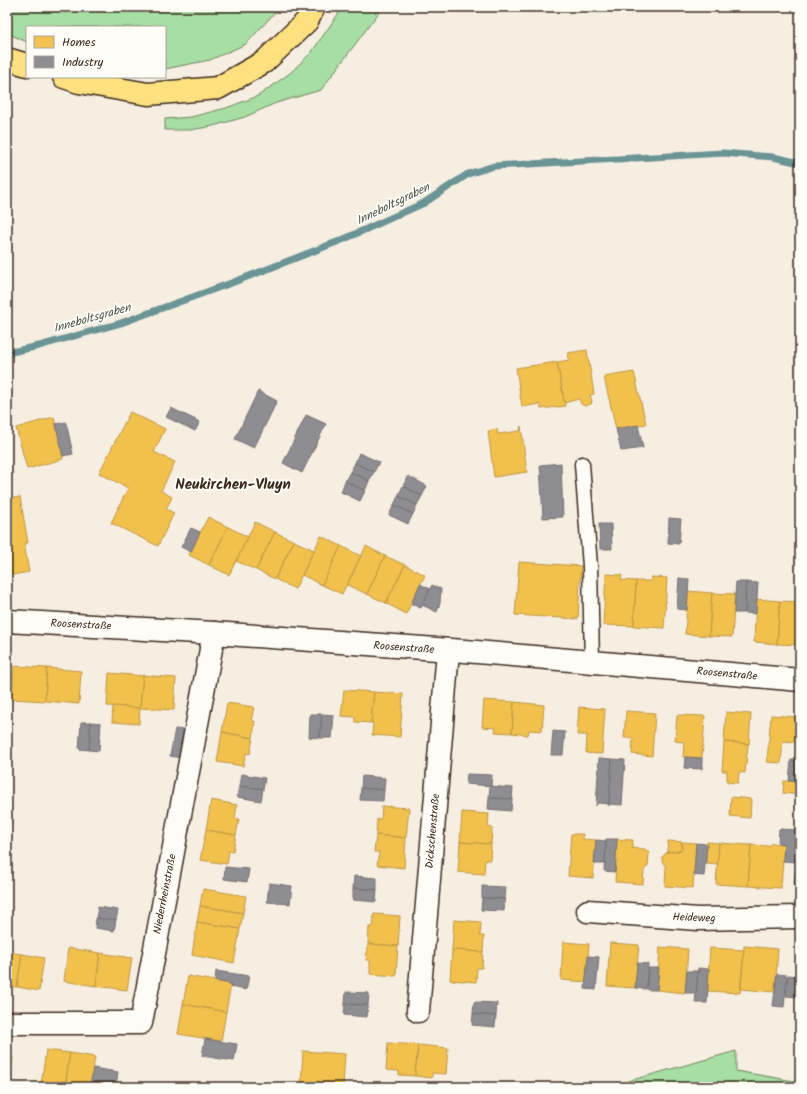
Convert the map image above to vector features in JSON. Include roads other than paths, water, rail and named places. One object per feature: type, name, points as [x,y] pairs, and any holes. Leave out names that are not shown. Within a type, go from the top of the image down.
[{"type":"main road","points":[[67,78],[79,82],[148,94],[218,88],[264,62],[307,21],[314,7]]},
{"type":"main road","points":[[7,59],[26,65]]},
{"type":"street","name":"Roosenstraße","points":[[7,621],[214,633],[448,651],[465,651],[800,680]]},
{"type":"street","name":"Niederrheinstraße","points":[[7,1023],[141,1023],[214,633]]},
{"type":"street","name":"Dickschenstraße","points":[[418,1011],[448,651]]},
{"type":"street","name":"Heideweg","points":[[588,911],[698,919],[800,917]]},
{"type":"lane","points":[[582,464],[590,566],[592,663]]},
{"type":"waterway","name":"Inneboltsgraben","points":[[7,353],[39,346],[121,323],[234,282],[342,240],[424,203],[468,174],[494,166],[723,153],[773,157],[800,163]]},
{"type":"district","name":"Neukirchen-Vluyn","points":[[233,485]]}]
